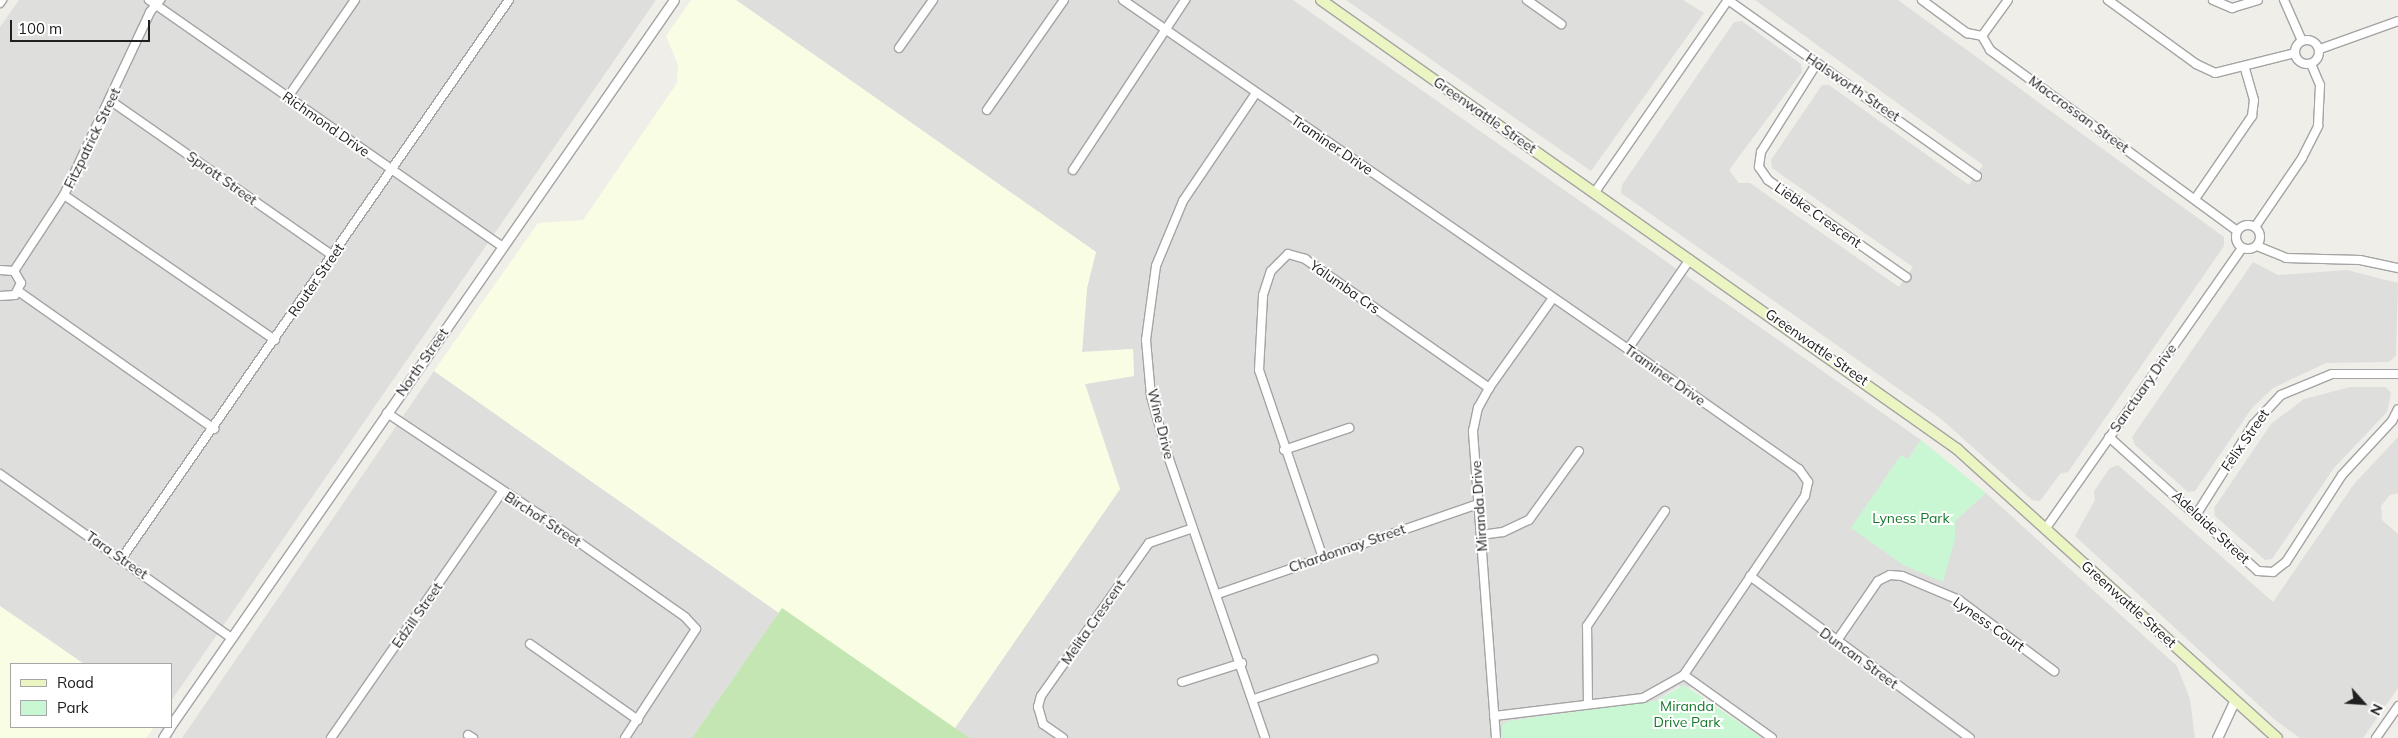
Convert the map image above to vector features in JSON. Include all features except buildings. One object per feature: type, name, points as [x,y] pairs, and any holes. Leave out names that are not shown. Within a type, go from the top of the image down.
[{"type":"main road","name":"Greenwattle Street","points":[[1321,0],[1904,408],[2046,528],[2233,703],[2277,738]]},
{"type":"street","name":"Richmond Drive","points":[[149,0],[158,3],[288,97],[503,247]]},
{"type":"street","points":[[288,97],[355,0]]},
{"type":"street","name":"Router Street","points":[[122,558],[214,429],[509,0]]},
{"type":"street","name":"North Street","points":[[172,725],[674,0]]},
{"type":"street","points":[[899,48],[933,0]]},
{"type":"street","points":[[988,110],[1064,0]]},
{"type":"street","name":"Traminer Drive","points":[[1123,0],[1628,349],[1798,469],[1808,482],[1805,496],[1684,675],[1644,698],[1494,716]]},
{"type":"street","points":[[1073,170],[1185,0]]},
{"type":"street","points":[[1527,0],[1561,24]]},
{"type":"street","points":[[1595,192],[1728,0]]},
{"type":"street","name":"Halsworth Street","points":[[1728,0],[1977,176]]},
{"type":"street","points":[[1922,0],[1967,33],[1982,36],[2008,0]]},
{"type":"street","points":[[2108,0],[2120,3],[2203,69],[2222,74],[2295,53],[2302,40]]},
{"type":"street","points":[[2212,0],[2232,8],[2258,0]]},
{"type":"street","points":[[2284,0],[2302,40]]},
{"type":"street","name":"Fitzpatrick Street","points":[[14,271],[64,195],[158,3]]},
{"type":"street","points":[[2311,64],[2320,49],[2398,21]]},
{"type":"street","name":"Maccrossan Street","points":[[1982,36],[1990,50],[2237,231]]},
{"type":"street","points":[[2302,40],[2314,41],[2320,49]]},
{"type":"street","points":[[2295,53],[2299,62],[2311,64]]},
{"type":"street","name":"Liebke Crescent","points":[[1817,63],[1760,152],[1759,167],[1768,180],[1906,277]]},
{"type":"street","points":[[2255,227],[2302,158],[2318,126],[2320,85],[2311,64]]},
{"type":"street","points":[[2195,199],[2252,116],[2254,100],[2245,68]]},
{"type":"street","name":"Wine Drive","points":[[1256,93],[1183,202],[1156,266],[1146,340],[1151,396],[1193,528],[1242,663],[1265,738]]},
{"type":"street","name":"Sprott Street","points":[[111,101],[333,256]]},
{"type":"street","points":[[64,195],[275,340]]},
{"type":"street","points":[[2257,246],[2261,237],[2255,227],[2246,225],[2237,231],[2236,240],[2242,248],[2257,246],[2286,258],[2360,260],[2398,268]]},
{"type":"street","name":"Sanctuary Drive","points":[[2046,528],[2242,248]]},
{"type":"street","name":"Yalumba Crs","points":[[1322,555],[1264,393],[1258,343],[1263,295],[1271,271],[1288,254],[1305,259],[1489,388]]},
{"type":"street","points":[[1628,349],[1690,259]]},
{"type":"street","points":[[0,270],[14,271],[20,278],[18,291],[11,297],[0,296]]},
{"type":"street","points":[[18,291],[214,429]]},
{"type":"street","name":"Miranda Drive","points":[[1496,738],[1473,431],[1478,408],[1489,388],[1554,298]]},
{"type":"street","name":"Felix Street","points":[[2196,514],[2252,425],[2281,396],[2332,374],[2398,374]]},
{"type":"street","name":"Adelaide Street","points":[[2109,437],[2258,571],[2273,572],[2286,562],[2342,475],[2398,409]]},
{"type":"street","name":"Birchof Street","points":[[387,413],[685,617],[696,629],[638,720]]},
{"type":"street","points":[[1284,450],[1349,428]]},
{"type":"street","points":[[1480,535],[1503,532],[1529,520],[1579,451]]},
{"type":"street","name":"Tara Street","points":[[0,474],[122,558],[232,638]]},
{"type":"street","name":"Edzill Street","points":[[331,738],[502,492]]},
{"type":"street","name":"Chardonnay Street","points":[[1218,594],[1322,555],[1478,504]]},
{"type":"street","points":[[1588,704],[1587,626],[1665,511]]},
{"type":"street","name":"Melita Crescent","points":[[1063,738],[1043,724],[1038,707],[1041,696],[1149,543],[1193,528]]},
{"type":"street","name":"Lyness Court","points":[[1836,642],[1878,581],[1890,575],[1902,576],[1959,600],[2054,672]]},
{"type":"street","name":"Duncan Street","points":[[1750,576],[1836,642],[1970,738]]},
{"type":"street","points":[[530,644],[638,720],[625,738]]},
{"type":"street","points":[[1254,699],[1374,659]]},
{"type":"street","points":[[1182,682],[1242,663]]},
{"type":"street","points":[[1684,675],[1772,738]]},
{"type":"street","points":[[2217,738],[2233,703]]},
{"type":"street","points":[[2376,738],[2398,706]]},
{"type":"shaded area","points":[[19,0],[656,0],[172,700],[172,663],[83,663],[0,606],[0,27]]},
{"type":"shaded area","points":[[691,0],[736,0],[1096,252],[1087,288],[1082,352],[1133,349],[1134,376],[1085,384],[1120,489],[955,728],[782,609],[779,613],[434,371],[538,223],[583,220],[677,83],[678,65],[666,36]]},
{"type":"shaded area","points":[[736,0],[1293,0],[1921,440],[1908,459],[1901,455],[1851,529],[1955,539],[1955,521],[1986,493],[2177,666],[2190,699],[2195,738],[1762,738],[1693,688],[1678,686],[1655,701],[1508,721],[1502,726],[1501,738],[970,738],[955,728],[1120,489],[1085,384],[1134,376],[1133,349],[1082,352],[1087,288],[1096,252]]},
{"type":"shaded area","points":[[1346,0],[1683,0],[1704,13],[1591,171]]},
{"type":"shaded area","points":[[1755,0],[1898,0],[2224,237],[2224,246],[2068,472],[2060,474],[2040,501],[2032,500],[1940,418],[1621,193],[1622,185],[1734,22],[1742,21],[1801,64],[1802,72],[1729,170],[1739,183],[1750,183],[1899,287],[1913,267],[1772,168],[1771,160],[1822,85],[1829,85],[1969,185],[1983,165]]},
{"type":"shaded area","points":[[2253,262],[2278,275],[2347,270],[2398,283],[2396,356],[2389,362],[2326,363],[2273,388],[2252,408],[2195,491],[2188,492],[2135,445],[2132,437]]},
{"type":"shaded area","points":[[434,371],[779,613],[692,738],[182,738]]},
{"type":"shaded area","points":[[2350,387],[2386,387],[2391,393],[2387,412],[2334,468],[2272,559],[2265,560],[2215,516],[2214,508],[2271,424],[2304,399]]},
{"type":"shaded area","points":[[2398,437],[2398,493],[2390,495],[2381,506],[2382,520],[2398,534],[2398,688],[2363,738],[2300,738],[2275,720],[2075,536],[2095,500],[2094,491],[2110,468],[2118,465],[2273,602],[2354,484]]},
{"type":"shaded area","points":[[0,606],[83,663],[10,663],[10,728],[153,728],[146,738],[0,738]]},
{"type":"green space","name":"Lyness Park","points":[[1921,440],[1986,493],[1955,521],[1955,539],[1943,582],[1903,565],[1851,528],[1901,455],[1908,459]]},
{"type":"green space","points":[[782,608],[955,728],[970,738],[692,738]]},
{"type":"green space","name":"Miranda Drive Park","points":[[1684,685],[1762,738],[1501,738],[1502,726],[1508,721],[1655,701]]}]
